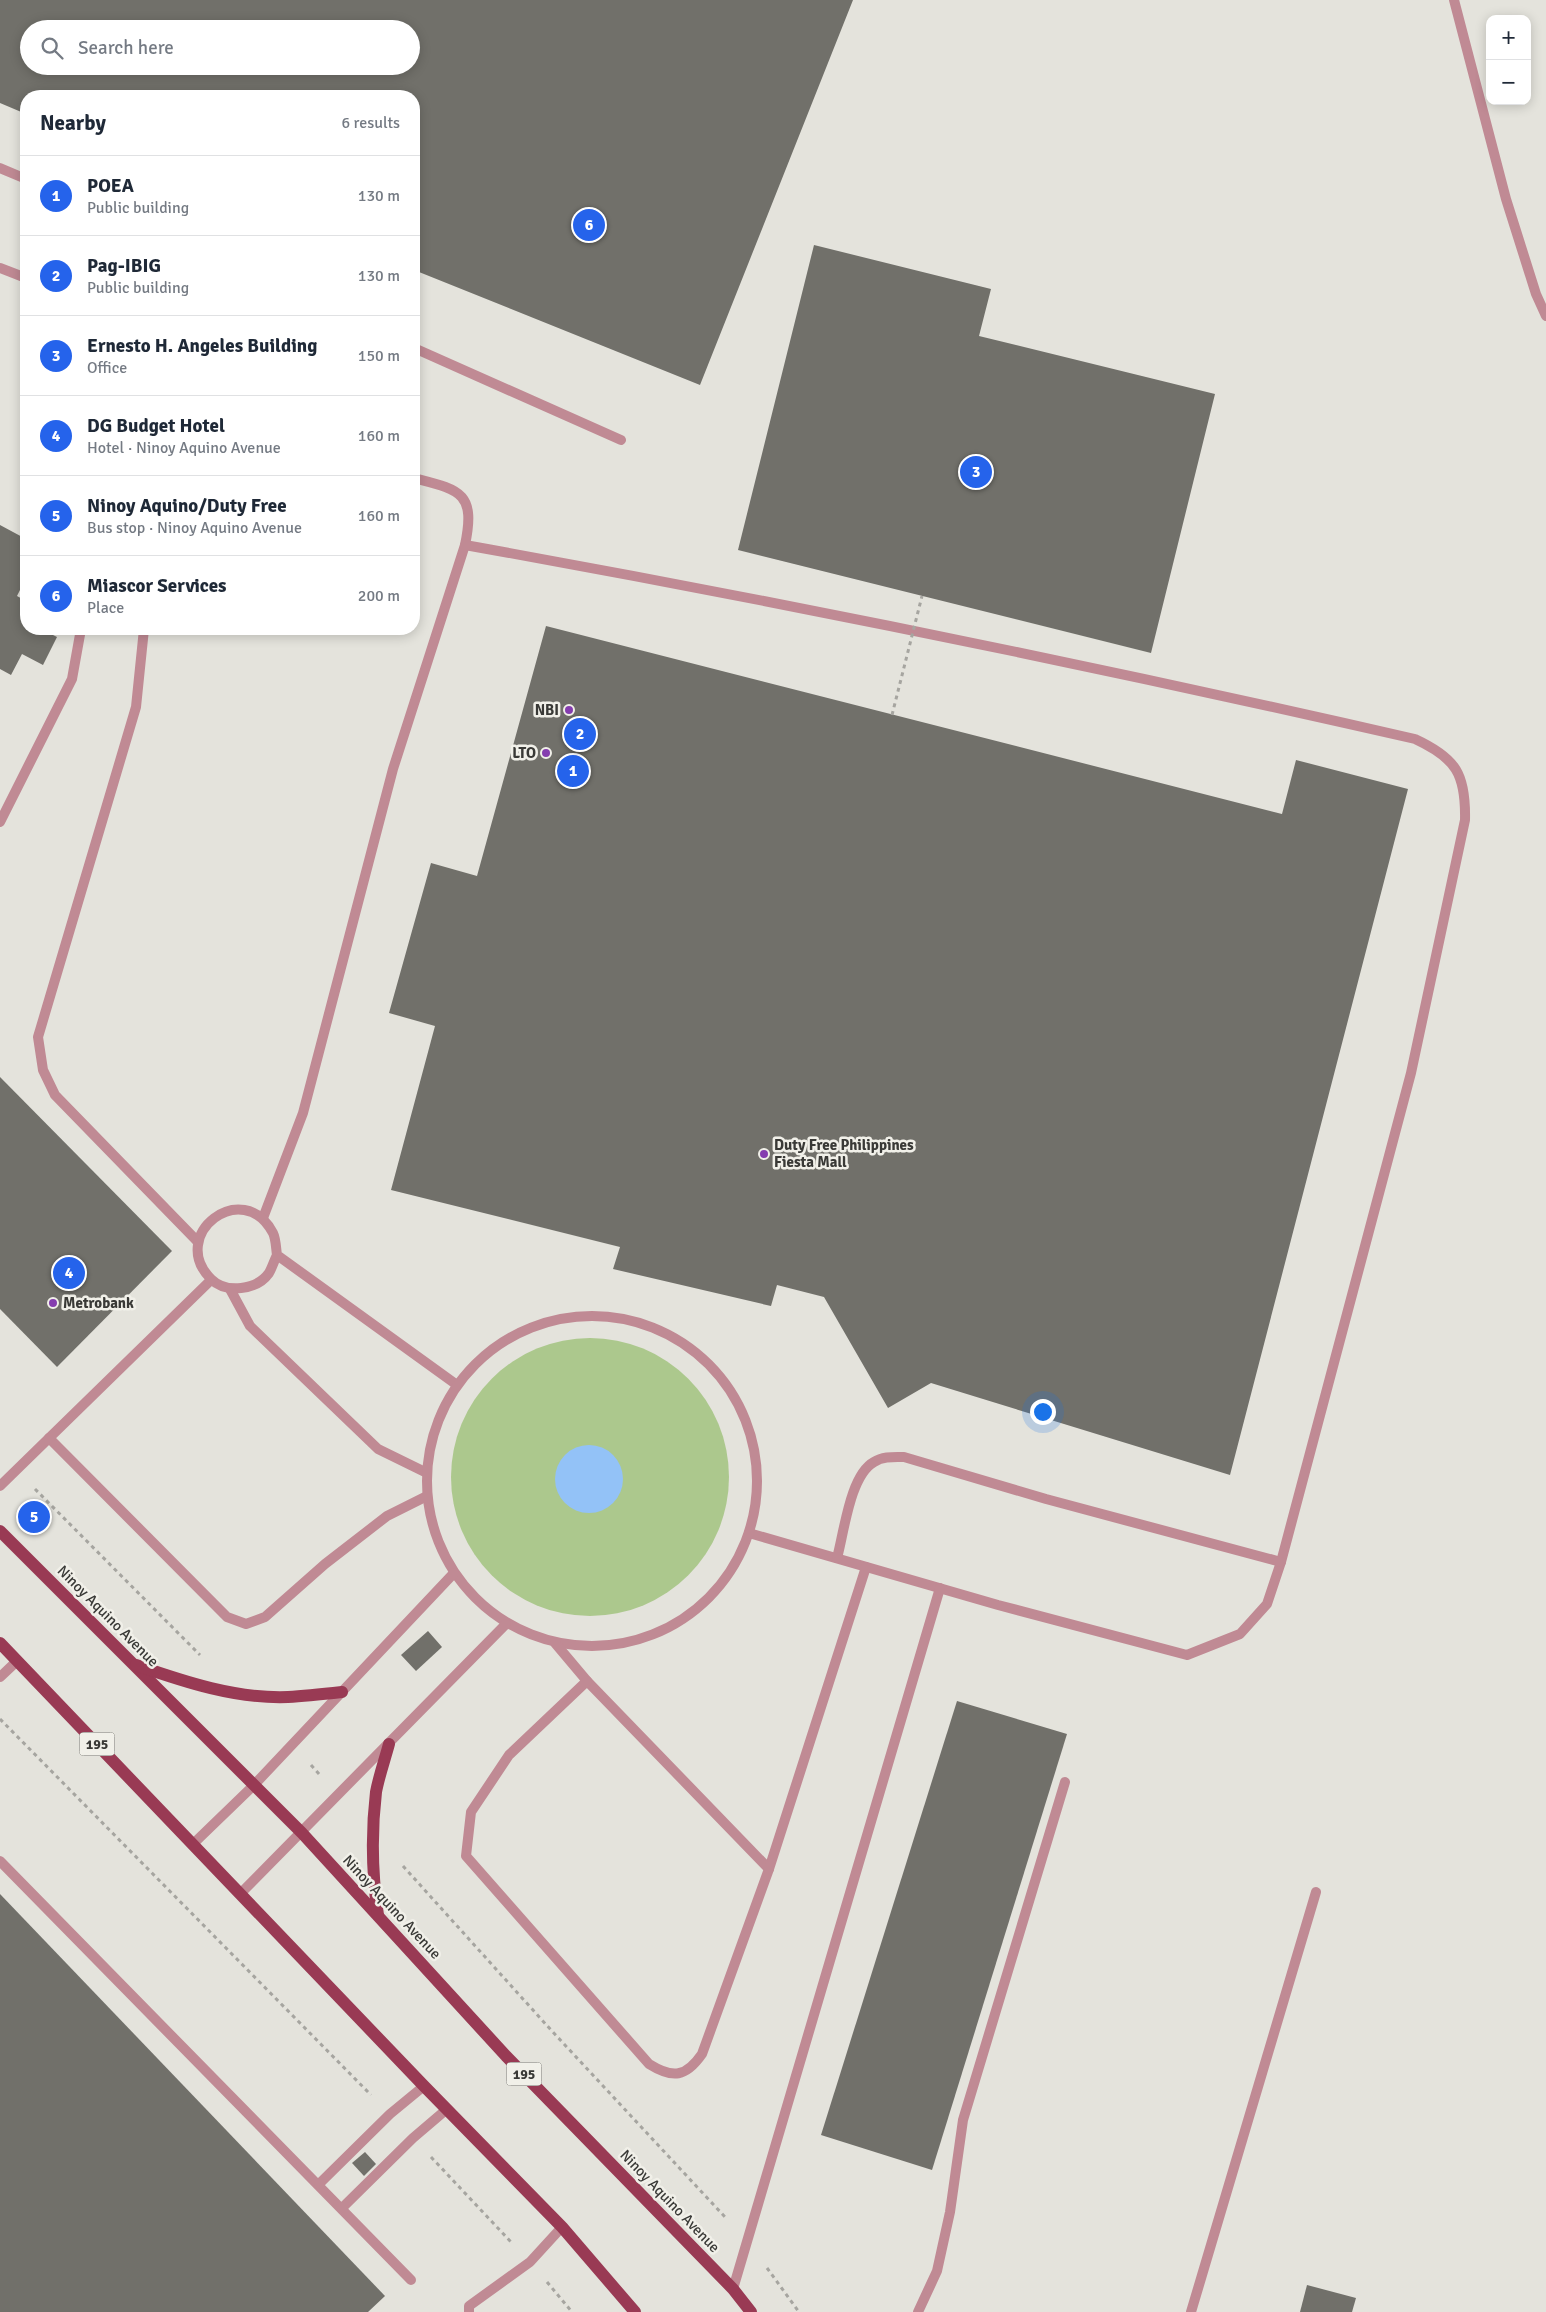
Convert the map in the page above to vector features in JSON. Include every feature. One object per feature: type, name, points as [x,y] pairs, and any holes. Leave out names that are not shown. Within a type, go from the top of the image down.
[{"type":"main road","name":"Ninoy Aquino Avenue","points":[[0,1531],[302,1833],[506,2056],[733,2289],[751,2312]]},
{"type":"main road","name":"195","points":[[0,1643],[447,2110],[562,2227],[635,2312]]},
{"type":"main road","points":[[133,1664],[190,1684],[238,1693],[287,1697],[342,1692]]},
{"type":"main road","points":[[378,1915],[372,1874],[373,1832],[377,1790],[389,1744]]},
{"type":"lane","points":[[1454,0],[1506,199],[1536,294],[1546,316]]},
{"type":"lane","points":[[0,168],[20,176]]},
{"type":"lane","points":[[0,268],[20,276]]},
{"type":"lane","points":[[420,351],[621,440]]},
{"type":"lane","points":[[263,1218],[303,1113],[393,769],[465,545],[469,511],[464,500],[457,491],[447,486],[420,479]]},
{"type":"lane","points":[[465,545],[653,579],[1213,693],[1415,739],[1438,750],[1456,769],[1466,794],[1465,820],[1411,1073],[1281,1562],[1267,1604],[1240,1634],[1187,1656],[749,1533]]},
{"type":"lane","points":[[0,822],[72,679],[80,635]]},
{"type":"lane","points":[[143,635],[136,707],[38,1037],[42,1070],[55,1095],[198,1242]]},
{"type":"lane","points":[[244,1209],[263,1218],[274,1234],[277,1255],[268,1274],[251,1286],[230,1289],[212,1280],[200,1263],[198,1242],[206,1223],[223,1211],[244,1209]]},
{"type":"lane","points":[[277,1255],[457,1385]]},
{"type":"lane","points":[[0,1486],[212,1280]]},
{"type":"lane","points":[[230,1289],[250,1326],[378,1449],[427,1473]]},
{"type":"lane","points":[[575,1316],[622,1317],[667,1332],[705,1359],[734,1396],[752,1440],[758,1486],[749,1533],[730,1573],[700,1607],[663,1631],[609,1646],[555,1643],[506,1624],[478,1601],[454,1573],[436,1537],[427,1496],[427,1473],[436,1427],[457,1385],[489,1351],[530,1327],[575,1316]]},
{"type":"lane","points":[[49,1438],[227,1617],[246,1624],[265,1617],[325,1564],[387,1516],[427,1496]]},
{"type":"lane","points":[[837,1558],[855,1487],[862,1473],[873,1462],[888,1457],[904,1457],[1046,1499],[1281,1562]]},
{"type":"lane","points":[[587,1681],[509,1754],[470,1812],[466,1856],[649,2064],[663,2073],[679,2074],[693,2067],[702,2054],[769,1869],[866,1567]]},
{"type":"lane","points":[[193,1844],[254,1785],[454,1573]]},
{"type":"lane","points":[[733,2289],[940,1588]]},
{"type":"lane","points":[[240,1894],[506,1624]]},
{"type":"lane","points":[[555,1643],[587,1681],[769,1869]]},
{"type":"lane","points":[[0,1677],[17,1661]]},
{"type":"lane","points":[[918,2312],[937,2271],[950,2212],[963,2120],[1065,1782]]},
{"type":"lane","points":[[0,1861],[319,2184],[411,2280]]},
{"type":"lane","points":[[1191,2312],[1316,1892]]},
{"type":"lane","points":[[319,2184],[390,2114],[424,2086]]},
{"type":"lane","points":[[342,2208],[413,2138],[447,2110]]},
{"type":"lane","points":[[469,2312],[470,2306],[530,2262],[562,2227]]},
{"type":"path","points":[[892,715],[922,596]]},
{"type":"path","points":[[16,1470],[203,1658]]},
{"type":"path","points":[[0,1719],[390,2114]]},
{"type":"path","points":[[292,1744],[338,1795]]},
{"type":"path","points":[[373,1832],[551,2030],[747,2240],[799,2312]]},
{"type":"path","points":[[413,2138],[530,2262],[572,2312]]},
{"type":"green space","points":[[590,1338],[617,1341],[643,1349],[667,1362],[688,1379],[705,1400],[718,1424],[726,1450],[729,1477],[726,1504],[718,1530],[705,1554],[688,1575],[667,1592],[643,1605],[617,1613],[590,1616],[563,1613],[537,1605],[513,1592],[492,1575],[475,1554],[462,1530],[454,1504],[451,1477],[454,1450],[462,1424],[475,1400],[492,1379],[513,1362],[537,1349],[563,1341]]},
{"type":"water","points":[[589,1445],[602,1448],[613,1455],[620,1466],[623,1479],[620,1492],[613,1503],[602,1510],[589,1513],[576,1510],[565,1503],[558,1492],[555,1479],[558,1466],[565,1455],[576,1448]]},
{"type":"building","points":[[0,0],[853,0],[700,385],[420,272],[420,90],[20,90],[20,111],[0,103]]},
{"type":"building","points":[[814,245],[991,289],[979,336],[1215,394],[1151,653],[738,550]]},
{"type":"building","points":[[0,525],[20,536],[20,590],[17,596],[20,598],[20,635],[53,635],[57,637],[43,665],[22,654],[11,675],[0,669]]},
{"type":"building","points":[[546,626],[1282,814],[1296,760],[1408,789],[1230,1475],[931,1383],[888,1408],[824,1297],[777,1285],[771,1306],[613,1269],[620,1247],[391,1190],[435,1026],[389,1013],[431,863],[477,876]]},
{"type":"building","points":[[0,1077],[172,1251],[57,1367],[0,1309]]},
{"type":"building","points":[[428,1631],[442,1647],[416,1671],[401,1655]]},
{"type":"building","points":[[957,1701],[1067,1734],[932,2170],[821,2135]]},
{"type":"building","points":[[0,1894],[385,2296],[368,2312],[0,2312]]},
{"type":"building","points":[[365,2152],[376,2164],[364,2176],[352,2163]]},
{"type":"building","points":[[1307,2285],[1356,2298],[1352,2312],[1300,2312]]},
{"type":"place","name":"Miascor Services","points":[[589,225]]},
{"type":"place","name":"Ernesto H. Angeles Building","points":[[976,472]]},
{"type":"place","name":"NBI","points":[[569,710]]},
{"type":"place","name":"Pag-IBIG","points":[[580,734]]},
{"type":"place","name":"LTO","points":[[546,753]]},
{"type":"place","name":"POEA","points":[[573,771]]},
{"type":"place","name":"Duty Free Philippines Fiesta Mall","points":[[764,1154]]},
{"type":"place","name":"DG Budget Hotel","points":[[69,1273]]},
{"type":"place","name":"Metrobank","points":[[53,1303]]},
{"type":"place","name":"Ninoy Aquino/Duty Free","points":[[34,1517]]}]
